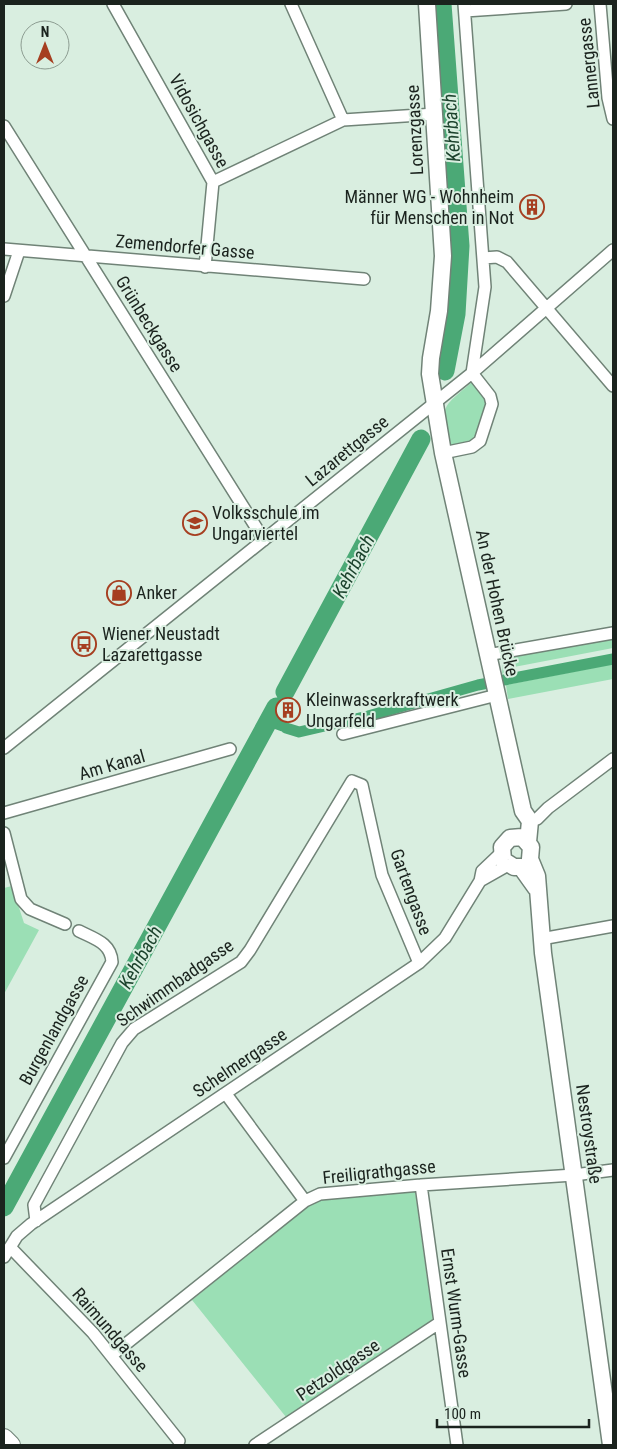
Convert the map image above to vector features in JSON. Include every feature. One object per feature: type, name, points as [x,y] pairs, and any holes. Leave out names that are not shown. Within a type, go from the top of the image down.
[{"type":"main road","points":[[4,1438],[11,1445]]},
{"type":"street","name":"Vidosichgasse","points":[[112,4],[213,182],[205,267]]},
{"type":"street","points":[[291,4],[343,120]]},
{"type":"street","name":"Lorenzgasse","points":[[427,4],[442,256],[439,311],[431,358],[434,404]]},
{"type":"street","points":[[443,453],[472,447],[480,441],[492,404],[490,396],[472,373],[485,286],[464,7],[566,4]]},
{"type":"street","name":"Lannergasse","points":[[600,4],[608,98],[613,119]]},
{"type":"street","points":[[213,182],[343,120],[435,114]]},
{"type":"street","name":"Grünbeckgasse","points":[[4,126],[264,540]]},
{"type":"street","name":"Zemendorfer Gasse","points":[[4,249],[364,279]]},
{"type":"street","name":"Lazarettgasse","points":[[4,748],[472,373],[613,250]]},
{"type":"street","points":[[4,296],[19,251]]},
{"type":"street","points":[[483,258],[497,257],[506,262],[613,386]]},
{"type":"street","name":"An der Hohen Brücke","points":[[434,404],[488,660],[526,816],[522,839]]},
{"type":"street","points":[[488,660],[613,633]]},
{"type":"street","points":[[343,734],[496,693]]},
{"type":"street","name":"Am Kanal","points":[[4,813],[230,749]]},
{"type":"street","points":[[526,816],[548,808],[613,759]]},
{"type":"street","name":"Gartengasse","points":[[352,781],[362,784],[382,875],[419,963]]},
{"type":"street","name":"Schwimmbadgasse","points":[[36,1221],[34,1205],[122,1043],[134,1029],[240,962],[250,950],[352,781]]},
{"type":"street","points":[[4,833],[21,899],[30,910],[60,922]]},
{"type":"street","points":[[515,861],[505,841],[522,839]]},
{"type":"street","name":"Nestroystraße","points":[[522,839],[532,853],[515,861],[536,876],[541,939],[611,1427],[611,1445]]},
{"type":"street","name":"Schelmergasse","points":[[7,1252],[17,1236],[36,1221],[419,963],[445,938],[480,881],[482,871],[515,861]]},
{"type":"street","points":[[541,939],[613,926]]},
{"type":"street","name":"Burgenlandgasse","points":[[4,1158],[112,962],[111,952],[106,945],[80,931]]},
{"type":"street","points":[[226,1094],[305,1200]]},
{"type":"street","name":"Freiligrathgasse","points":[[112,1355],[305,1200],[320,1194],[420,1185],[574,1175],[613,1170]]},
{"type":"street","name":"Ernst Wurm-Gasse","points":[[420,1185],[457,1445]]},
{"type":"street","name":"Raimundgasse","points":[[7,1252],[112,1355],[178,1441]]},
{"type":"street","name":"Petzoldgasse","points":[[255,1445],[439,1323]]},
{"type":"green space","points":[[472,382],[487,402],[481,427],[475,437],[452,447],[449,445],[445,421],[446,408]]},
{"type":"green space","points":[[613,638],[613,648],[514,667],[502,674],[503,659]]},
{"type":"green space","points":[[613,664],[613,679],[508,699],[506,685]]},
{"type":"green space","points":[[12,886],[24,923],[39,930],[4,994],[4,888]]},
{"type":"green space","points":[[415,1191],[433,1321],[286,1417],[192,1300],[316,1199]]},
{"type":"waterway","name":"Kehrbach","points":[[442,4],[460,246],[456,314],[445,371]]},
{"type":"waterway","name":"Kehrbach","points":[[285,692],[421,439]]},
{"type":"waterway","points":[[286,728],[299,732],[368,716],[478,685],[613,659]]},
{"type":"waterway","name":"Kehrbach","points":[[4,1207],[276,707]]},
{"type":"waterway","points":[[269,721],[283,726]]},
{"type":"place","name":"Männer WG - Wohnheim für Menschen in Not","points":[[532,207]]},
{"type":"place","name":"Volksschule im Ungarviertel","points":[[195,523]]},
{"type":"place","name":"Anker","points":[[119,593]]},
{"type":"place","name":"Wiener Neustadt Lazarettgasse","points":[[84,644]]},
{"type":"place","name":"Kleinwasserkraftwerk Ungarfeld","points":[[288,710]]}]
